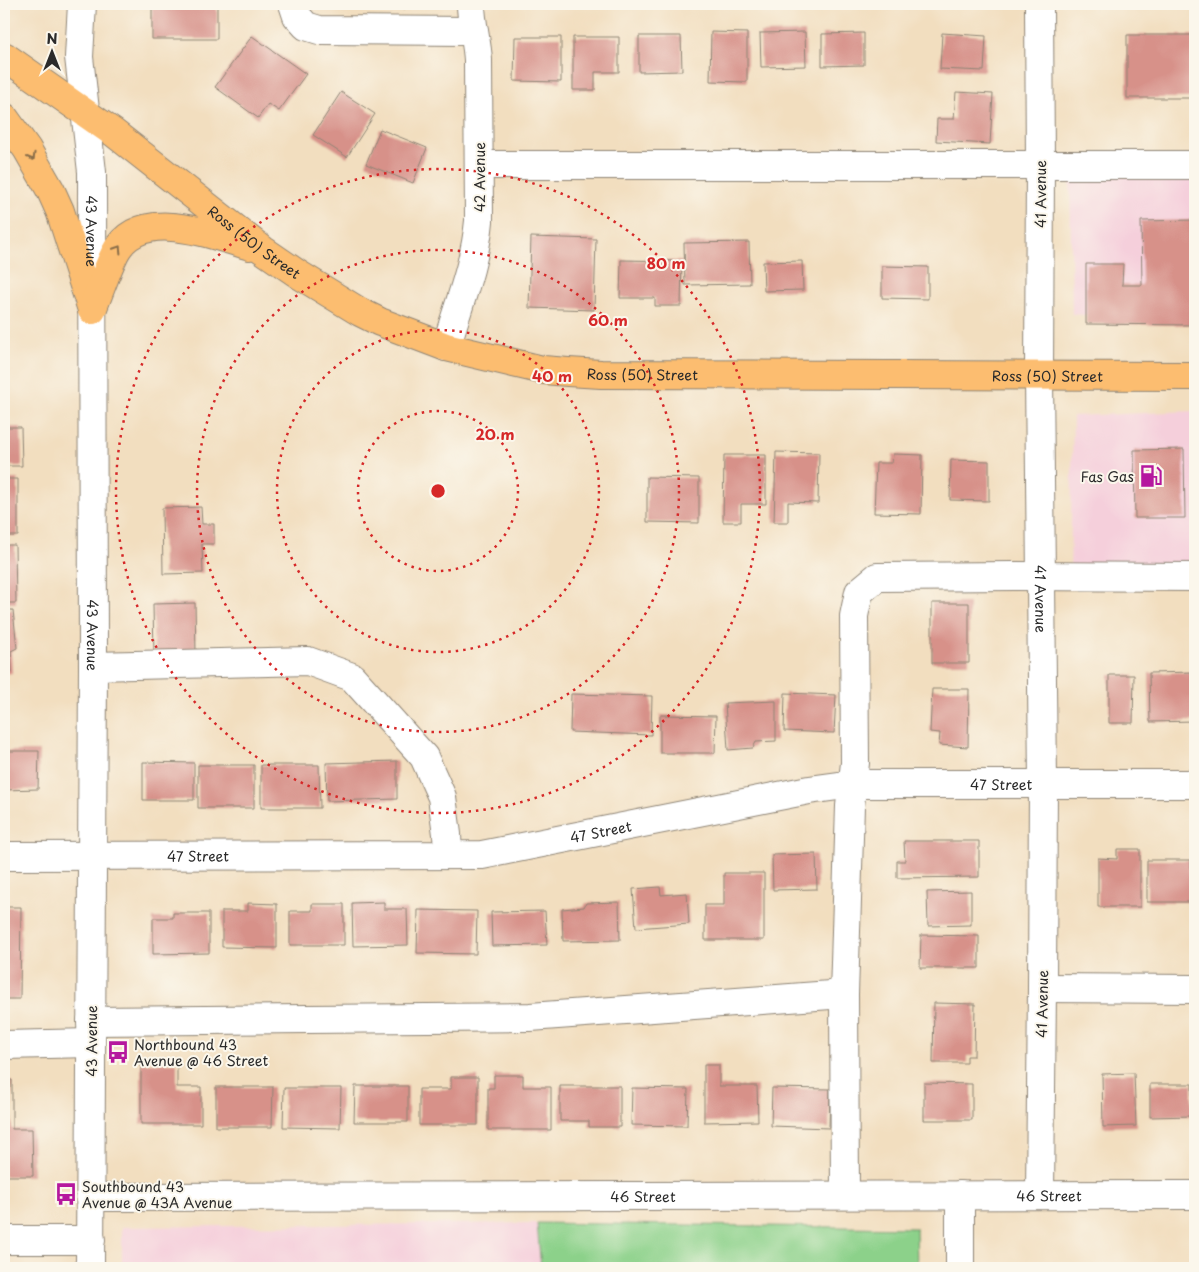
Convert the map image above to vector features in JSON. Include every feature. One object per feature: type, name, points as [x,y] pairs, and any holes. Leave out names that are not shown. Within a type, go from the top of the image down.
[{"type":"main road","name":"Ross (50) Street","points":[[4,56],[114,133],[262,250],[298,274],[380,322],[446,347],[543,370],[601,374],[1195,376]]},
{"type":"main road","points":[[4,117],[27,149],[51,191],[60,211],[92,310]]},
{"type":"main road","points":[[92,310],[116,252],[132,234],[144,229],[168,226],[188,228],[262,250]]},
{"type":"street","name":"43 Avenue","points":[[82,4],[79,57],[92,172],[93,666],[90,1268]]},
{"type":"street","points":[[293,4],[297,16],[306,26],[319,30],[474,31]]},
{"type":"street","name":"42 Avenue","points":[[446,347],[473,257],[479,222],[478,60],[477,42],[471,18],[471,4]]},
{"type":"street","name":"41 Avenue","points":[[1039,4],[1039,375],[1043,784],[1040,1195]]},
{"type":"street","points":[[479,165],[1195,165]]},
{"type":"street","points":[[845,1195],[844,994],[850,806],[855,763],[854,616],[859,592],[877,578],[1195,577]]},
{"type":"street","points":[[93,666],[308,661],[352,677],[424,756],[442,797],[448,855]]},
{"type":"street","name":"47 Street","points":[[4,856],[482,855],[810,790],[853,784],[1195,784]]},
{"type":"street","points":[[1042,988],[1195,989]]},
{"type":"street","points":[[4,1044],[91,1032],[530,1017],[844,994]]},
{"type":"street","points":[[960,1195],[960,1268]]},
{"type":"street","name":"46 Street","points":[[91,1197],[1195,1195]]},
{"type":"street","points":[[4,1240],[90,1240]]},
{"type":"shaded area","points":[[1195,172],[1195,324],[1072,314],[1070,174]]},
{"type":"shaded area","points":[[1195,411],[1195,575],[1070,576],[1073,416]]},
{"type":"shaded area","points":[[537,1223],[541,1268],[122,1268],[122,1227]]},
{"type":"green space","points":[[537,1223],[916,1228],[917,1268],[541,1268]]},
{"type":"building","points":[[152,4],[217,4],[217,39],[152,39]]},
{"type":"building","points":[[360,4],[405,4],[405,9],[359,9]]},
{"type":"building","points":[[711,32],[747,33],[747,82],[710,81]]},
{"type":"building","points":[[805,32],[806,66],[761,67],[760,33]]},
{"type":"building","points":[[864,33],[864,65],[822,66],[822,34]]},
{"type":"building","points":[[942,33],[986,36],[984,71],[940,69]]},
{"type":"building","points":[[1127,35],[1195,35],[1195,98],[1127,98]]},
{"type":"building","points":[[252,36],[306,74],[279,111],[268,104],[258,118],[215,87]]},
{"type":"building","points":[[639,36],[681,36],[682,71],[639,72]]},
{"type":"building","points":[[515,37],[561,37],[561,82],[514,81]]},
{"type":"building","points":[[573,37],[619,37],[619,72],[595,72],[595,90],[573,90]]},
{"type":"building","points":[[341,92],[375,114],[347,157],[313,135]]},
{"type":"building","points":[[956,92],[993,94],[990,144],[936,141],[937,119],[954,119]]},
{"type":"building","points":[[380,129],[427,148],[413,183],[366,164]]},
{"type":"building","points":[[1195,220],[1195,325],[1086,324],[1086,264],[1123,264],[1122,285],[1142,285],[1141,221]]},
{"type":"building","points":[[531,237],[596,239],[594,310],[529,308]]},
{"type":"building","points":[[749,242],[750,284],[685,285],[684,243]]},
{"type":"building","points":[[621,260],[682,261],[681,306],[655,306],[655,298],[620,298]]},
{"type":"building","points":[[802,261],[803,290],[764,291],[763,262]]},
{"type":"building","points":[[882,266],[928,267],[928,299],[882,298]]},
{"type":"building","points":[[4,427],[21,427],[22,466],[4,466]]},
{"type":"building","points":[[1184,449],[1185,518],[1135,518],[1134,450]]},
{"type":"building","points":[[776,452],[819,453],[818,503],[788,502],[788,522],[774,522]]},
{"type":"building","points":[[893,454],[922,455],[921,514],[874,513],[876,463],[892,463]]},
{"type":"building","points":[[724,455],[766,455],[766,504],[741,504],[741,522],[723,522]]},
{"type":"building","points":[[951,460],[989,461],[989,501],[950,500]]},
{"type":"building","points":[[647,477],[699,478],[699,523],[647,522]]},
{"type":"building","points":[[4,479],[18,479],[18,536],[4,536]]},
{"type":"building","points":[[201,507],[202,524],[214,524],[214,544],[202,544],[203,573],[163,574],[162,508]]},
{"type":"building","points":[[4,545],[15,545],[16,603],[4,603]]},
{"type":"building","points":[[195,603],[196,655],[154,656],[153,604]]},
{"type":"building","points":[[932,603],[969,603],[969,663],[932,663]]},
{"type":"building","points":[[4,610],[13,610],[17,648],[11,651],[12,673],[4,674]]},
{"type":"building","points":[[1195,672],[1195,721],[1150,722],[1149,673]]},
{"type":"building","points":[[1109,675],[1134,675],[1133,723],[1109,723]]},
{"type":"building","points":[[932,689],[969,689],[968,747],[939,745],[940,733],[930,732]]},
{"type":"building","points":[[785,693],[836,695],[834,733],[784,731]]},
{"type":"building","points":[[571,694],[652,696],[651,735],[570,732]]},
{"type":"building","points":[[776,701],[776,741],[756,742],[753,748],[728,750],[725,703]]},
{"type":"building","points":[[660,715],[716,716],[715,753],[660,753]]},
{"type":"building","points":[[4,751],[39,751],[38,789],[4,790]]},
{"type":"building","points":[[397,761],[397,799],[327,801],[326,763]]},
{"type":"building","points":[[143,762],[194,763],[194,800],[143,800]]},
{"type":"building","points":[[198,765],[254,765],[254,808],[198,808]]},
{"type":"building","points":[[261,765],[319,765],[320,808],[261,808]]},
{"type":"building","points":[[904,841],[979,841],[979,877],[897,878],[897,861],[905,861]]},
{"type":"building","points":[[1117,849],[1140,849],[1140,907],[1098,907],[1098,858],[1117,859]]},
{"type":"building","points":[[816,854],[817,889],[773,890],[772,855]]},
{"type":"building","points":[[1147,860],[1191,860],[1191,902],[1147,902]]},
{"type":"building","points":[[724,873],[764,873],[764,940],[705,940],[705,905],[724,905]]},
{"type":"building","points":[[660,887],[661,895],[687,893],[689,924],[636,928],[633,889]]},
{"type":"building","points":[[971,891],[971,925],[928,926],[927,892]]},
{"type":"building","points":[[384,902],[384,909],[407,909],[408,945],[353,946],[352,903]]},
{"type":"building","points":[[619,902],[620,940],[563,941],[562,909],[584,907],[586,903]]},
{"type":"building","points":[[248,903],[277,904],[277,948],[222,947],[222,911],[248,911]]},
{"type":"building","points":[[312,904],[344,904],[344,945],[290,945],[290,911],[312,911]]},
{"type":"building","points":[[4,907],[21,907],[20,999],[4,999]]},
{"type":"building","points":[[418,910],[477,911],[476,954],[417,953]]},
{"type":"building","points":[[545,911],[547,945],[492,946],[491,912]]},
{"type":"building","points":[[173,913],[209,913],[209,953],[153,954],[153,918],[173,918]]},
{"type":"building","points":[[921,935],[979,936],[979,968],[920,968]]},
{"type":"building","points":[[934,1003],[975,1004],[974,1056],[967,1056],[967,1063],[933,1063]]},
{"type":"building","points":[[141,1063],[177,1063],[177,1087],[201,1087],[201,1124],[141,1124]]},
{"type":"building","points":[[704,1065],[719,1065],[719,1086],[757,1086],[758,1121],[704,1122]]},
{"type":"building","points":[[1134,1073],[1136,1126],[1103,1127],[1102,1074]]},
{"type":"building","points":[[494,1075],[523,1075],[523,1087],[551,1087],[551,1130],[488,1130],[488,1088],[494,1088]]},
{"type":"building","points":[[451,1077],[478,1077],[478,1125],[419,1125],[419,1089],[451,1089]]},
{"type":"building","points":[[4,1080],[12,1080],[12,1129],[32,1129],[33,1176],[4,1176]]},
{"type":"building","points":[[924,1083],[972,1084],[972,1120],[924,1120]]},
{"type":"building","points":[[1150,1084],[1192,1084],[1192,1116],[1150,1117]]},
{"type":"building","points":[[355,1086],[408,1086],[408,1122],[354,1122]]},
{"type":"building","points":[[560,1086],[620,1086],[620,1127],[589,1127],[589,1121],[560,1121]]},
{"type":"building","points":[[216,1087],[273,1087],[272,1127],[216,1127]]},
{"type":"building","points":[[284,1088],[341,1088],[340,1128],[283,1127]]},
{"type":"building","points":[[632,1088],[688,1089],[687,1126],[631,1125]]},
{"type":"building","points":[[772,1088],[830,1089],[829,1128],[771,1126]]},
{"type":"place","name":"Fas Gas","points":[[1151,476]]},
{"type":"place","name":"Northbound 43 Avenue @ 46 Street","points":[[118,1052]]},
{"type":"place","name":"Southbound 43 Avenue @ 43A Avenue","points":[[66,1194]]}]
